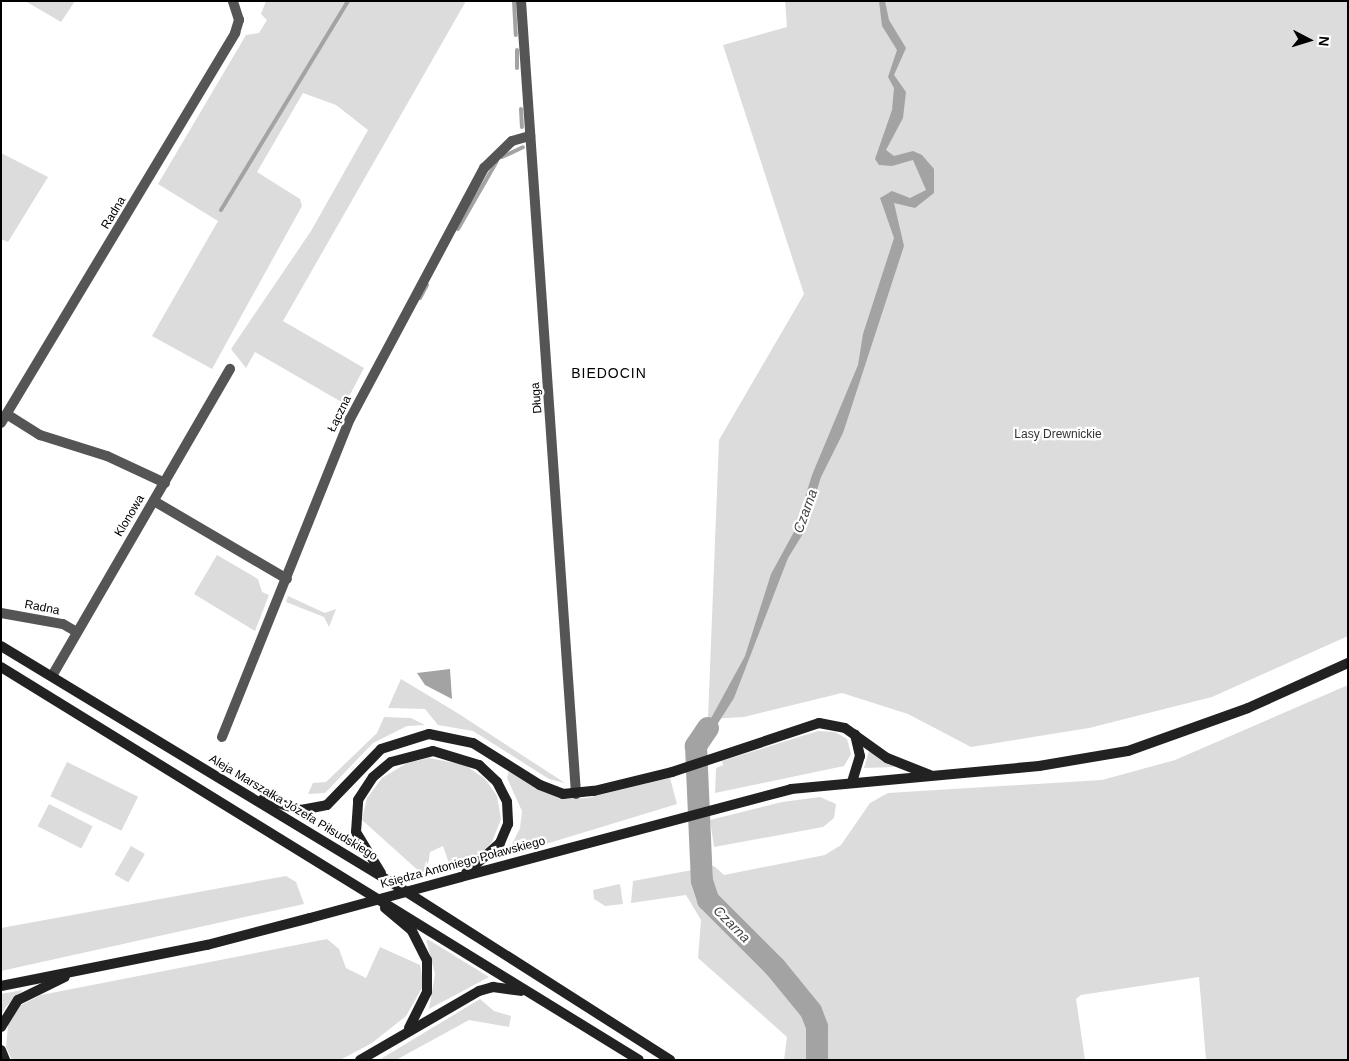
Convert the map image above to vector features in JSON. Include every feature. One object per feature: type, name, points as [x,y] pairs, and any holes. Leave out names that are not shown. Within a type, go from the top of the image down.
[{"type":"main road","name":"Aleja Marszałka Józefa Piłsudskiego","points":[[1,646],[390,882],[670,1060]]},
{"type":"main road","name":"Księdza Antoniego Poławskiego","points":[[1,986],[310,918],[725,803],[791,789],[852,782],[933,777],[1128,752],[1248,708],[1348,663]]},
{"type":"main road","points":[[1,667],[640,1060]]},
{"type":"main road","points":[[241,791],[286,808],[308,810],[327,805],[368,759],[389,745],[414,736],[439,734],[480,746],[554,791],[576,794],[672,772],[721,757],[813,724],[839,726],[854,734],[887,758],[933,777]]},
{"type":"main road","points":[[852,782],[860,756],[854,734]]},
{"type":"main road","points":[[390,882],[358,838],[355,809],[363,790],[380,770],[422,752],[450,753],[475,762],[497,782],[507,802],[508,824],[498,847],[461,877]]},
{"type":"main road","points":[[359,886],[412,931],[427,960],[427,992],[408,1029]]},
{"type":"main road","points":[[1,1027],[18,1000],[78,970]]},
{"type":"main road","points":[[360,1060],[408,1029],[479,991],[506,987],[532,994]]},
{"type":"main road","points":[[1,1050],[5,1060]]},
{"type":"street","name":"Radna","points":[[5,419],[235,33],[238,12],[233,1]]},
{"type":"street","name":"Długa","points":[[521,1],[576,794]]},
{"type":"street","name":"Łączna","points":[[222,738],[350,419],[471,189],[496,152],[530,136]]},
{"type":"street","name":"Klonowa","points":[[52,676],[230,369]]},
{"type":"street","points":[[5,419],[40,435],[107,456],[165,483]]},
{"type":"street","points":[[154,501],[287,579]]},
{"type":"street","name":"Radna","points":[[1,613],[63,624],[77,632]]},
{"type":"green space","points":[[25,1],[75,1],[61,22]]},
{"type":"green space","points":[[266,1],[466,1],[283,321],[364,368],[345,404],[255,352],[246,368],[231,349],[311,231],[368,130],[336,105],[303,93],[257,172],[300,199],[302,206],[212,369],[152,336],[218,221],[158,184],[246,35],[259,33],[267,20],[261,14]]},
{"type":"green space","name":"Lasy Drewnickie","points":[[785,1],[1348,1],[1348,636],[1212,697],[1089,728],[971,747],[908,714],[842,693],[744,717],[708,719],[719,440],[804,294],[723,45],[787,27]]},
{"type":"green space","points":[[1,153],[48,177],[8,242],[1,239]]},
{"type":"green space","points":[[217,555],[258,579],[262,592],[269,595],[255,631],[194,594]]},
{"type":"green space","points":[[288,596],[325,613],[336,609],[329,627],[324,617],[286,602]]},
{"type":"green space","points":[[401,679],[459,714],[565,783],[549,779],[473,731],[438,725],[425,709],[388,708]]},
{"type":"green space","points":[[1348,685],[1348,1060],[1206,1060],[1199,977],[1081,995],[1076,999],[1085,1060],[784,1060],[787,1037],[698,958],[701,920],[686,895],[631,903],[633,881],[714,866],[724,875],[825,855],[841,845],[870,803],[888,793],[1102,780],[1175,760]]},
{"type":"green space","points":[[384,717],[411,718],[425,725],[407,726],[373,743],[325,793],[308,794],[313,783],[326,782],[377,733]]},
{"type":"green space","points":[[818,731],[835,732],[847,739],[851,754],[844,766],[715,793],[716,768],[723,765],[722,761]]},
{"type":"green space","points":[[869,751],[891,764],[894,767],[864,768]]},
{"type":"green space","points":[[429,758],[465,765],[485,779],[497,796],[501,819],[492,842],[481,853],[450,866],[443,846],[430,852],[427,871],[421,873],[362,820],[367,798],[382,778],[407,763]]},
{"type":"green space","points":[[67,762],[138,797],[121,831],[50,796]]},
{"type":"green space","points":[[509,771],[563,799],[587,798],[670,778],[677,804],[506,856],[520,828],[522,811],[507,778]]},
{"type":"green space","points":[[820,797],[836,804],[834,818],[823,827],[714,847],[710,820],[782,802]]},
{"type":"green space","points":[[49,804],[93,826],[81,849],[38,826]]},
{"type":"green space","points":[[131,846],[145,854],[128,883],[114,875]]},
{"type":"green space","points":[[286,876],[296,882],[304,904],[1,971],[1,928]]},
{"type":"green space","points":[[620,884],[623,904],[605,906],[594,899],[593,890]]},
{"type":"green space","points":[[327,939],[339,949],[346,968],[366,978],[380,947],[420,965],[422,976],[422,988],[406,1016],[372,1043],[340,1060],[12,1060],[6,1047],[8,1025],[19,1006],[41,995]]},
{"type":"green space","points":[[426,940],[429,940],[489,977],[429,1009],[435,974]]},
{"type":"green space","points":[[23,990],[5,1008],[1,1016],[1,994]]},
{"type":"green space","points":[[480,999],[494,1011],[511,1016],[509,1027],[469,1020],[396,1060],[379,1060]]},
{"type":"water","points":[[879,1],[885,1],[889,20],[906,48],[894,75],[906,92],[903,118],[886,150],[894,156],[913,151],[922,155],[934,169],[934,193],[915,208],[894,203],[904,246],[843,433],[821,477],[804,532],[788,558],[734,698],[699,753],[691,755],[745,656],[771,574],[795,530],[812,475],[858,365],[863,334],[894,238],[880,198],[892,191],[910,198],[926,190],[913,160],[892,166],[879,165],[875,159],[892,110],[894,88],[888,77],[897,50],[882,26]]},
{"type":"water","points":[[450,669],[452,699],[425,685],[417,673]]},
{"type":"waterway","points":[[221,210],[348,1]]},
{"type":"waterway","points":[[514,1],[516,35]]},
{"type":"waterway","points":[[517,50],[517,68]]},
{"type":"waterway","points":[[521,109],[522,127]]},
{"type":"waterway","points":[[502,157],[523,147]]},
{"type":"waterway","points":[[458,229],[497,161]]},
{"type":"waterway","points":[[420,298],[427,285]]},
{"type":"waterway","name":"Czarna","points":[[708,728],[696,746],[702,881],[708,900],[775,967],[811,1011],[817,1027],[817,1060]]},
{"type":"district","name":"BIEDOCIN","points":[[609,373]]}]
